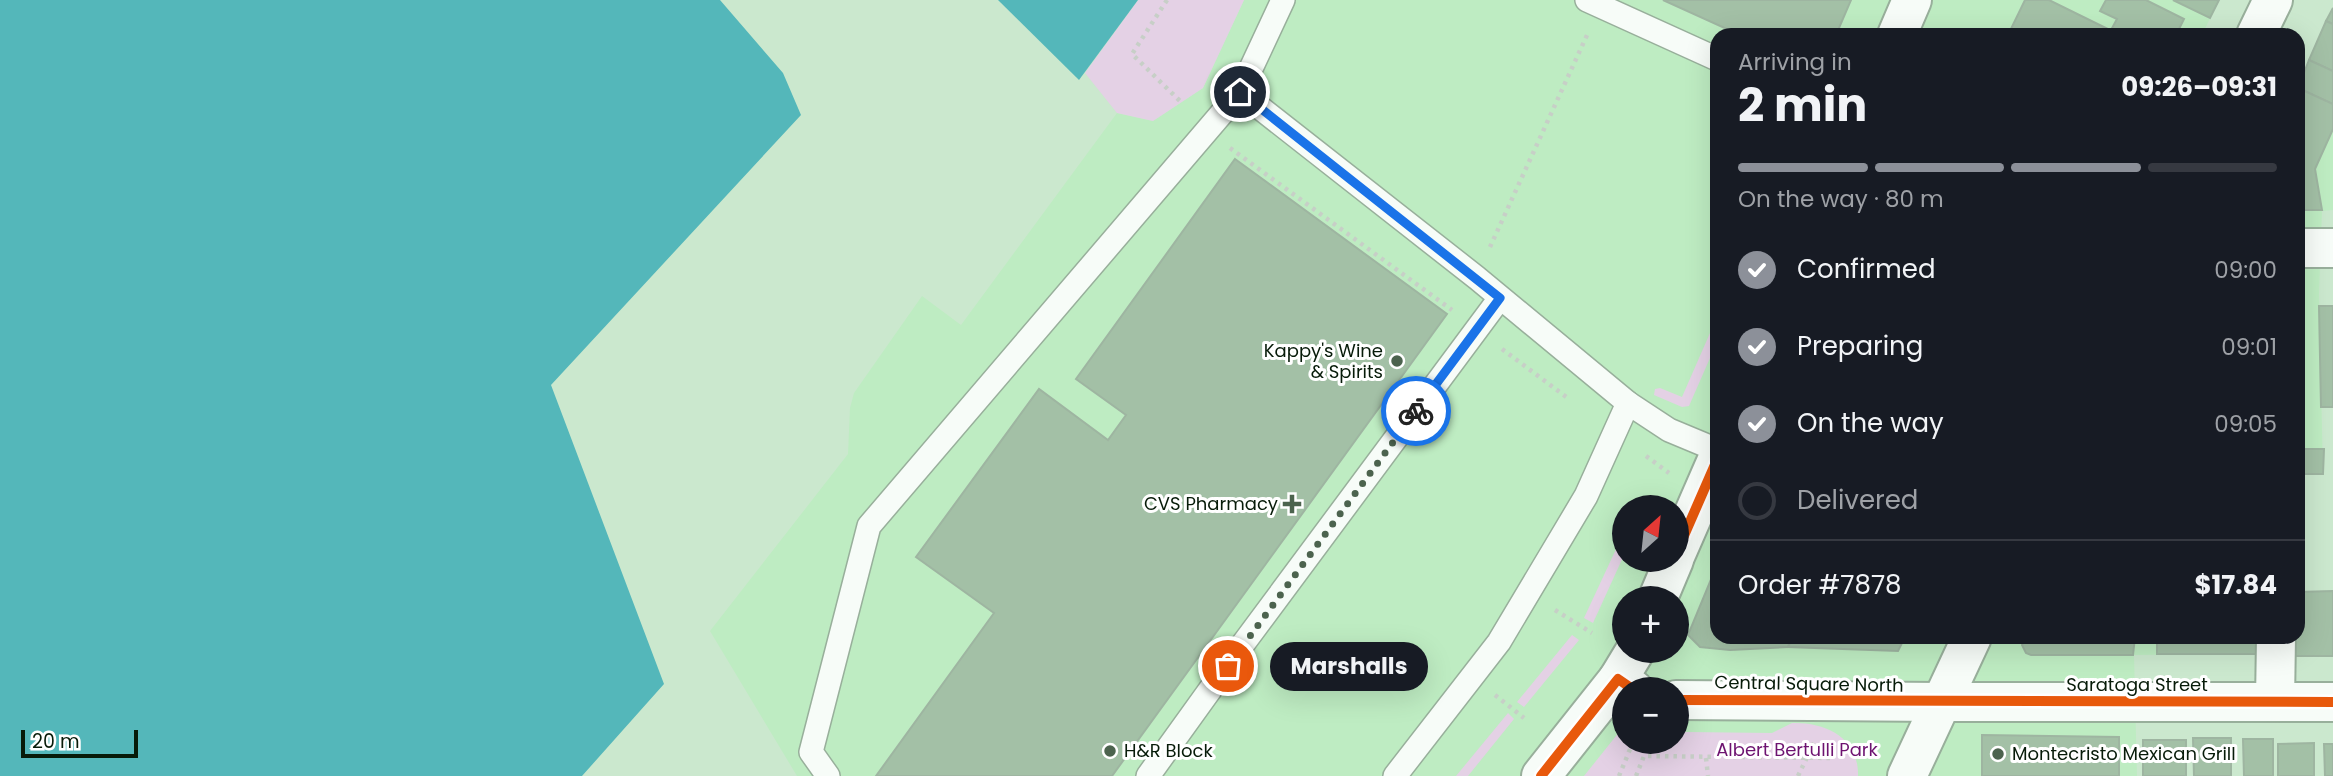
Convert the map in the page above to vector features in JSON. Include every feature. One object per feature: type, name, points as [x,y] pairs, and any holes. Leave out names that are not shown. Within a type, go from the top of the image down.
[{"type":"street","points":[[1900,28],[1912,0]]},
{"type":"street","points":[[2259,28],[2273,0]]},
{"type":"street","points":[[2305,248],[2333,248]]},
{"type":"street","points":[[1689,524],[1710,476]]},
{"type":"street","points":[[1907,776],[1969,644]]},
{"type":"street","points":[[2275,702],[2276,644]]},
{"type":"street","points":[[1541,776],[1629,673]]},
{"type":"street","name":"Central Square North","points":[[1689,700],[1941,702]]},
{"type":"street","name":"Saratoga Street","points":[[1941,702],[2333,702]]},
{"type":"lane","points":[[828,776],[811,752],[869,526],[1240,92],[1283,0]]},
{"type":"lane","points":[[1587,0],[1710,56]]},
{"type":"lane","points":[[1240,92],[1628,403],[1669,430],[1710,447]]},
{"type":"lane","points":[[1148,776],[1500,298]]},
{"type":"lane","points":[[1395,776],[1499,642],[1586,496],[1628,403]]},
{"type":"path","points":[[1167,0],[1132,54],[1181,102]]},
{"type":"path","points":[[1488,252],[1589,31]]},
{"type":"path","points":[[1226,145],[1452,310]]},
{"type":"path","points":[[1502,349],[1578,406]]},
{"type":"path","points":[[1640,452],[1669,473]]},
{"type":"path","points":[[1529,593],[1592,634]]},
{"type":"path","points":[[1798,776],[1814,743]]},
{"type":"path","points":[[1619,776],[1628,754]]},
{"type":"path","points":[[1636,776],[1644,756],[1830,758]]},
{"type":"path","points":[[1706,758],[1708,776]]},
{"type":"shaded area","points":[[1244,0],[2219,0],[2205,28],[1710,28],[1710,644],[2268,644],[2268,654],[2134,655],[2137,776],[797,776],[710,631],[848,454],[850,408],[854,393],[922,296],[961,325],[1117,113],[1153,121],[1203,88]]},
{"type":"shaded area","points":[[2305,91],[2333,104],[2333,210],[2322,211],[2319,294],[2323,474],[2305,474]]},
{"type":"green space","points":[[1138,0],[1244,0],[1203,88],[1153,121],[1117,113],[1085,73]]},
{"type":"green space","points":[[1710,333],[1710,358],[1689,406],[1682,407],[1654,395],[1655,389],[1660,388],[1682,397]]},
{"type":"green space","points":[[1612,558],[1612,572],[1616,572],[1593,623],[1584,618]]},
{"type":"green space","points":[[1572,635],[1579,640],[1524,707],[1517,702]]},
{"type":"green space","points":[[1508,713],[1514,719],[1468,776],[1456,776]]},
{"type":"green space","name":"Albert Bertulli Park","points":[[1792,723],[1805,723],[1828,729],[1847,742],[1857,763],[1858,776],[1584,776],[1612,741],[1612,754],[1689,754],[1689,732],[1772,733]]},
{"type":"water","points":[[0,0],[720,0],[783,73],[801,115],[551,385],[664,684],[582,776],[0,776]]},
{"type":"water","points":[[998,0],[1138,0],[1079,80]]},
{"type":"building","points":[[1663,0],[1851,0],[1839,28],[1725,28]]},
{"type":"building","points":[[2025,0],[2049,0],[2106,28],[2011,28]]},
{"type":"building","points":[[2106,0],[2146,0],[2184,19],[2180,28],[2112,28],[2117,19],[2100,11]]},
{"type":"building","points":[[2173,0],[2219,0],[2210,18]]},
{"type":"building","points":[[2333,8],[2333,24],[2326,21]]},
{"type":"building","points":[[2326,21],[2333,24],[2333,71],[2309,60]]},
{"type":"building","points":[[2309,60],[2333,71],[2333,104],[2305,91],[2305,70]]},
{"type":"building","points":[[2305,91],[2333,104],[2333,129],[2315,169],[2322,210],[2305,210]]},
{"type":"building","points":[[1235,159],[1447,314],[1112,776],[876,776],[994,613],[916,557],[1039,389],[1108,440],[1126,415],[1076,379]]},
{"type":"building","points":[[2319,306],[2333,306],[2333,407],[2321,407]]},
{"type":"building","points":[[2305,449],[2324,449],[2323,474],[2305,474]]},
{"type":"building","points":[[1710,582],[1710,644],[1790,644],[1788,647],[1730,650],[1700,647],[1689,633]]},
{"type":"building","points":[[2333,591],[2333,656],[2289,656],[2289,644],[2305,644],[2305,592]]},
{"type":"building","points":[[1790,644],[1902,644],[1898,651],[1788,647]]},
{"type":"building","points":[[2134,644],[2133,655],[2031,655],[2026,653],[2022,645]]},
{"type":"building","points":[[2157,644],[2268,644],[2268,654],[2157,654]]},
{"type":"building","points":[[1982,735],[2119,737],[2119,776],[1982,776]]},
{"type":"building","points":[[2193,738],[2231,738],[2231,776],[2194,776]]},
{"type":"building","points":[[2243,739],[2273,739],[2273,776],[2244,776]]},
{"type":"building","points":[[2143,740],[2186,740],[2186,776],[2143,776]]},
{"type":"building","points":[[2314,743],[2314,776],[2278,776],[2278,744]]},
{"type":"building","points":[[2324,744],[2333,744],[2333,776],[2325,776]]},
{"type":"cycle path","points":[[1689,524],[1710,476]]},
{"type":"cycle path","points":[[1541,776],[1612,687]]},
{"type":"cycle path","points":[[1689,700],[2333,702]]},
{"type":"way so far","points":[[1228,666],[1416,411]]},
{"type":"place","name":"Kappy's Wine & Spirits","points":[[1397,361]]},
{"type":"place","name":"CVS Pharmacy","points":[[1292,504]]},
{"type":"place","name":"Marshalls","points":[[1228,666]]},
{"type":"place","name":"H&R Block","points":[[1110,751]]},
{"type":"place","name":"Montecristo Mexican Grill","points":[[1998,754]]},
{"type":"route","points":[[1240,92],[1500,298],[1416,411]]}]
